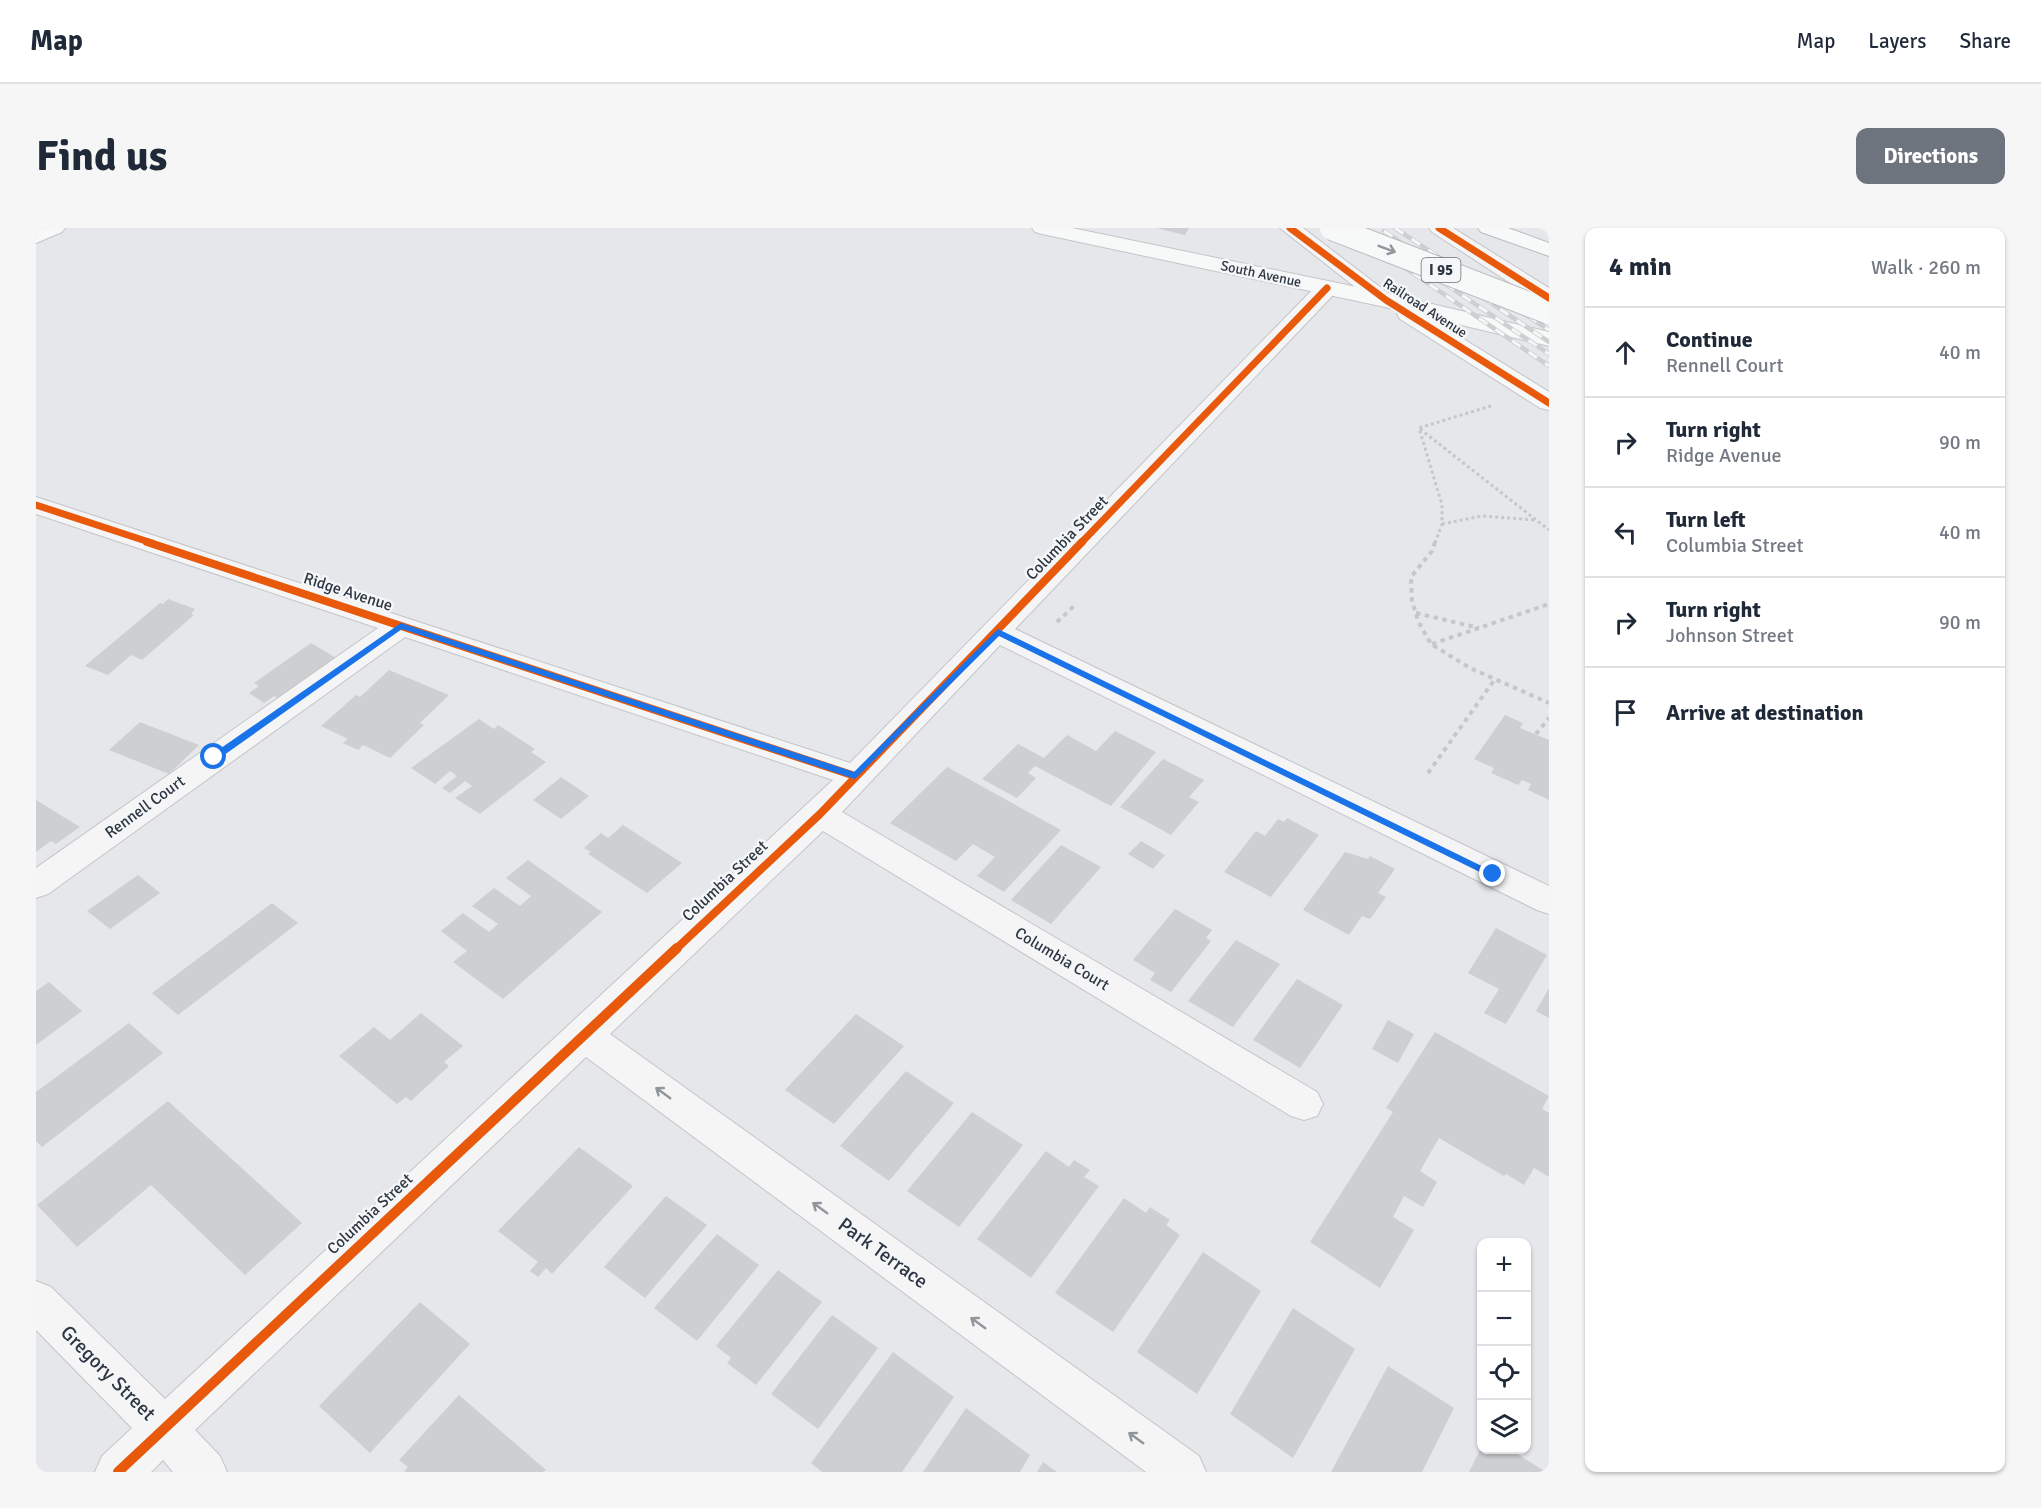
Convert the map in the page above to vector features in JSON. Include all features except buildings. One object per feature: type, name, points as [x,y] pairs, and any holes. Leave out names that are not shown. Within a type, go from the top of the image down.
[{"type":"main road","points":[[36,237],[55,228]]},
{"type":"main road","name":"South Avenue","points":[[1042,228],[1386,300],[1549,339]]},
{"type":"main road","name":"I 95","points":[[1332,228],[1549,312]]},
{"type":"main road","points":[[1488,228],[1549,250]]},
{"type":"main road","points":[[1543,228],[1549,230]]},
{"type":"main road","name":"Railroad Avenue","points":[[1386,300],[1549,403]]},
{"type":"street","name":"Railroad Avenue","points":[[1290,228],[1386,300]]},
{"type":"street","points":[[1438,228],[1549,298]]},
{"type":"street","name":"Columbia Street","points":[[118,1472],[582,1034],[820,814],[998,632],[1327,288]]},
{"type":"street","name":"Ridge Avenue","points":[[36,505],[855,776]]},
{"type":"street","name":"Rennell Court","points":[[36,885],[401,626]]},
{"type":"street","points":[[998,632],[1549,902]]},
{"type":"street","name":"Columbia Court","points":[[820,814],[1304,1104]]},
{"type":"street","name":"Park Terrace","points":[[582,1034],[1183,1472]]},
{"type":"street","name":"Gregory Street","points":[[36,1301],[204,1472]]},
{"type":"path","points":[[1419,428],[1496,405]]},
{"type":"path","points":[[1419,428],[1549,530]]},
{"type":"path","points":[[1419,428],[1442,505],[1442,524],[1432,551],[1411,577],[1412,601],[1416,613],[1431,644],[1470,668],[1549,703]]},
{"type":"path","points":[[1442,524],[1482,516],[1536,520]]},
{"type":"path","points":[[1431,644],[1549,604]]},
{"type":"path","points":[[1416,613],[1480,628]]},
{"type":"path","points":[[1428,773],[1495,679]]},
{"type":"path","points":[[1536,734],[1549,718]]},
{"type":"railway","points":[[1347,228],[1549,366]]},
{"type":"railway","points":[[1363,228],[1549,354]]},
{"type":"railway","points":[[1395,228],[1549,330]]},
{"type":"railway","points":[[1384,231],[1549,342]]},
{"type":"cycle path","points":[[1290,228],[1386,300],[1549,403]]},
{"type":"cycle path","points":[[1439,228],[1549,298]]},
{"type":"cycle path","points":[[118,1472],[820,814],[1327,288]]},
{"type":"cycle path","points":[[36,505],[855,776]]},
{"type":"route","points":[[214,757],[401,626],[855,776],[998,632],[1493,874]]}]
